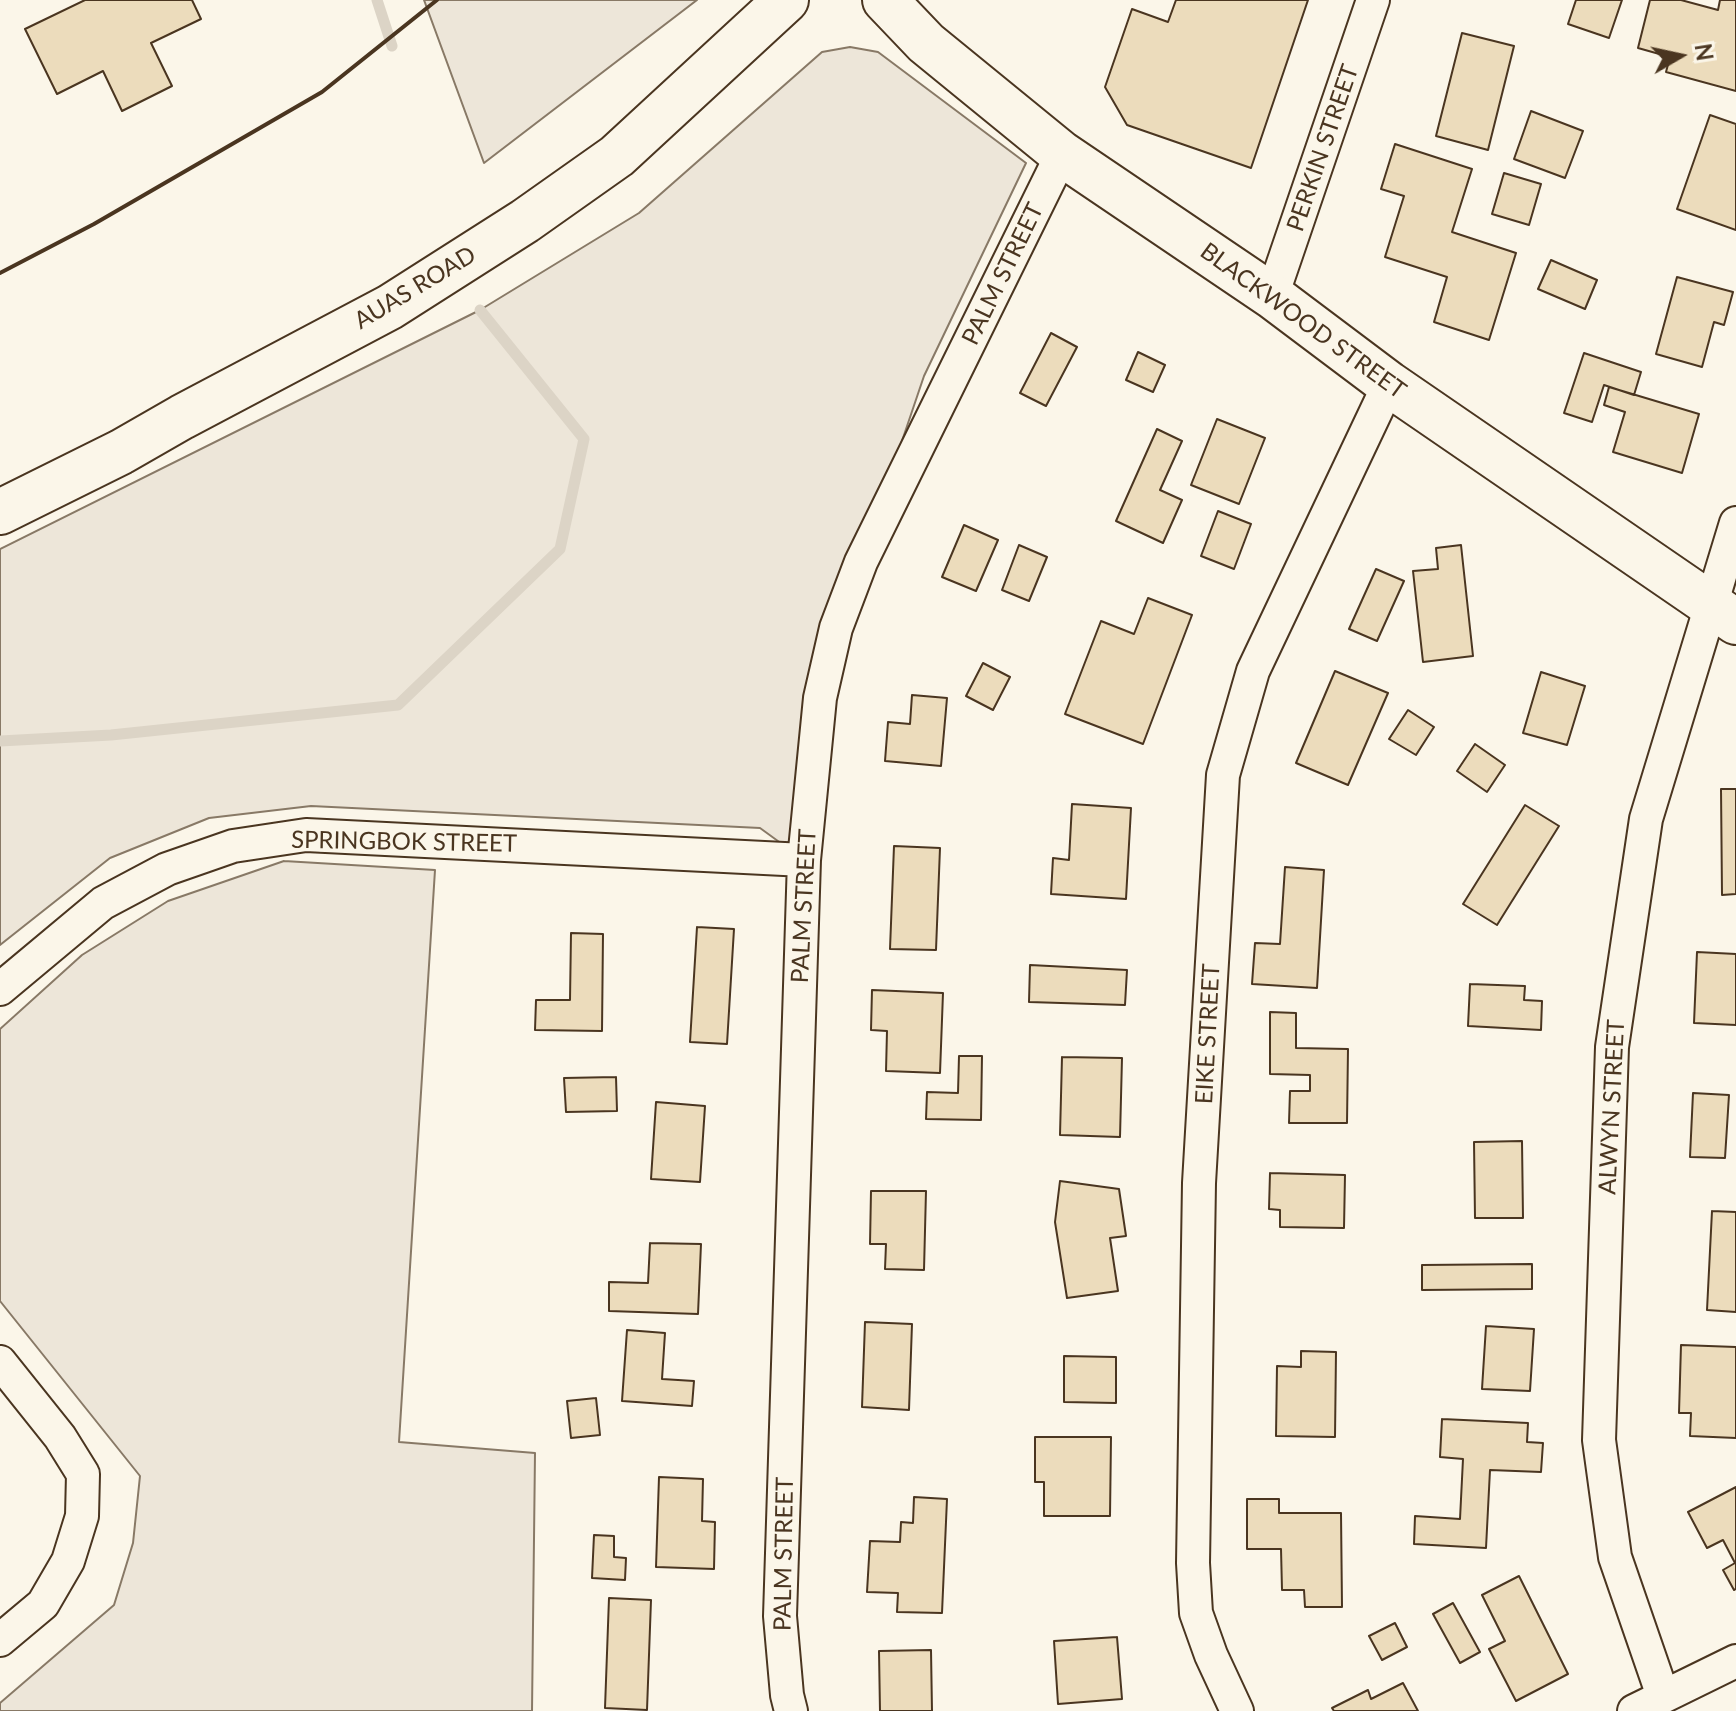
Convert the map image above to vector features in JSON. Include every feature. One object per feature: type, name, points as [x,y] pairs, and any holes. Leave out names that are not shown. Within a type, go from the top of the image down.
[{"type":"street","name":"AUAS ROAD","points":[[0,512],[121,452],[390,307],[525,221],[617,156],[786,0]]},
{"type":"street","name":"BLACKWOOD STREET","points":[[885,0],[926,43],[1062,154],[1272,296],[1389,384],[1724,614]]},
{"type":"street","name":"PERKIN STREET","points":[[1272,296],[1373,0]]},
{"type":"street","name":"PALM STREET","points":[[791,1711],[780,1616],[804,860],[820,698],[836,628],[861,562],[1062,154]]},
{"type":"street","name":"EIKE STREET","points":[[1237,1711],[1196,1613],[1193,1563],[1199,1183],[1223,775],[1253,671],[1389,384]]},
{"type":"street","name":"ALWYN STREET","points":[[1663,1696],[1615,1557],[1599,1440],[1612,1047],[1646,819],[1724,614],[1736,523]]},
{"type":"street","name":"SPRINGBOK STREET","points":[[0,989],[103,903],[167,869],[233,846],[306,835],[804,860]]},
{"type":"street","points":[[0,1362],[60,1437],[83,1474],[82,1516],[68,1561],[43,1604],[0,1640]]},
{"type":"street","points":[[1634,1711],[1736,1661]]},
{"type":"shaded area","points":[[424,0],[697,0],[484,163]]},
{"type":"shaded area","points":[[850,47],[878,52],[1026,163],[924,376],[861,562],[804,860],[760,828],[311,806],[209,818],[110,858],[0,945],[0,549],[480,310],[639,213],[822,52]]},
{"type":"shaded area","points":[[284,861],[435,870],[399,1442],[535,1453],[532,1711],[0,1711],[0,1703],[114,1605],[133,1543],[140,1476],[0,1301],[0,1029],[82,955],[168,901]]},
{"type":"building","points":[[85,0],[192,0],[201,19],[151,43],[172,86],[122,111],[103,71],[57,94],[25,29]]},
{"type":"building","points":[[1176,0],[1308,0],[1251,168],[1127,125],[1105,87],[1132,9],[1168,22]]},
{"type":"building","points":[[1576,0],[1622,0],[1609,38],[1568,24]]},
{"type":"building","points":[[1650,0],[1681,0],[1718,10],[1720,0],[1736,0],[1736,91],[1666,72],[1670,57],[1638,48]]},
{"type":"building","points":[[1462,33],[1514,46],[1488,150],[1436,136]]},
{"type":"building","points":[[1531,111],[1583,131],[1565,178],[1514,159]]},
{"type":"building","points":[[1710,115],[1736,124],[1736,230],[1677,209]]},
{"type":"building","points":[[1395,144],[1472,169],[1452,232],[1516,253],[1489,340],[1434,322],[1447,277],[1385,257],[1404,196],[1381,189]]},
{"type":"building","points":[[1504,173],[1541,184],[1529,225],[1492,214]]},
{"type":"building","points":[[1551,260],[1597,280],[1585,309],[1538,289]]},
{"type":"building","points":[[1677,277],[1733,292],[1724,325],[1714,322],[1702,367],[1656,354]]},
{"type":"building","points":[[1051,333],[1077,347],[1046,406],[1020,393]]},
{"type":"building","points":[[1138,352],[1165,365],[1153,392],[1126,380]]},
{"type":"building","points":[[1584,353],[1641,372],[1634,395],[1604,385],[1592,422],[1564,413]]},
{"type":"building","points":[[1609,387],[1699,414],[1682,473],[1613,452],[1625,412],[1604,405]]},
{"type":"building","points":[[1217,419],[1265,438],[1239,504],[1191,485]]},
{"type":"building","points":[[1157,429],[1182,441],[1160,490],[1182,500],[1163,543],[1116,521]]},
{"type":"building","points":[[1218,511],[1251,524],[1234,569],[1201,556]]},
{"type":"building","points":[[964,525],[998,540],[976,591],[942,577]]},
{"type":"building","points":[[1019,545],[1047,557],[1029,601],[1002,590]]},
{"type":"building","points":[[1461,545],[1473,656],[1423,662],[1413,571],[1438,569],[1436,548]]},
{"type":"building","points":[[1376,569],[1404,581],[1377,641],[1349,629]]},
{"type":"building","points":[[1148,598],[1192,615],[1143,744],[1065,714],[1101,621],[1134,634]]},
{"type":"building","points":[[983,663],[1010,677],[993,710],[966,696]]},
{"type":"building","points":[[1335,671],[1388,693],[1348,785],[1296,763]]},
{"type":"building","points":[[1541,672],[1585,686],[1567,745],[1523,733]]},
{"type":"building","points":[[912,695],[947,698],[941,766],[885,761],[888,722],[910,724]]},
{"type":"building","points":[[1408,710],[1434,727],[1416,755],[1389,739]]},
{"type":"building","points":[[1475,744],[1505,765],[1487,792],[1457,771]]},
{"type":"building","points":[[1721,789],[1736,789],[1736,894],[1722,895]]},
{"type":"building","points":[[1072,804],[1131,808],[1126,899],[1051,894],[1053,858],[1069,860]]},
{"type":"building","points":[[1525,805],[1559,826],[1497,925],[1463,904]]},
{"type":"building","points":[[894,846],[940,848],[936,950],[890,949]]},
{"type":"building","points":[[1285,867],[1324,870],[1317,988],[1252,984],[1255,943],[1280,944]]},
{"type":"building","points":[[697,927],[734,929],[727,1044],[690,1042]]},
{"type":"building","points":[[571,933],[603,934],[602,1031],[535,1030],[536,1000],[570,1000]]},
{"type":"building","points":[[1697,952],[1736,954],[1736,1025],[1694,1023]]},
{"type":"building","points":[[1030,965],[1127,970],[1125,1005],[1029,1002]]},
{"type":"building","points":[[1470,984],[1525,986],[1524,1000],[1542,1001],[1541,1030],[1468,1026]]},
{"type":"building","points":[[872,990],[943,993],[940,1073],[886,1071],[887,1031],[871,1030]]},
{"type":"building","points":[[1270,1012],[1296,1013],[1296,1048],[1348,1049],[1347,1123],[1289,1123],[1290,1091],[1310,1091],[1310,1075],[1270,1074]]},
{"type":"building","points":[[959,1056],[982,1056],[981,1120],[926,1119],[927,1092],[958,1093]]},
{"type":"building","points":[[1062,1057],[1122,1058],[1120,1137],[1060,1135]]},
{"type":"building","points":[[616,1077],[617,1111],[566,1112],[564,1078]]},
{"type":"building","points":[[1693,1093],[1729,1095],[1725,1158],[1690,1157]]},
{"type":"building","points":[[656,1102],[705,1106],[700,1182],[651,1179]]},
{"type":"building","points":[[1522,1141],[1523,1218],[1475,1218],[1474,1142]]},
{"type":"building","points":[[1270,1173],[1345,1175],[1344,1228],[1280,1227],[1280,1210],[1269,1209]]},
{"type":"building","points":[[1060,1181],[1119,1189],[1126,1236],[1110,1238],[1118,1291],[1067,1298],[1055,1222]]},
{"type":"building","points":[[871,1191],[926,1191],[924,1270],[885,1269],[886,1244],[870,1244]]},
{"type":"building","points":[[1712,1211],[1736,1212],[1736,1312],[1707,1310]]},
{"type":"building","points":[[650,1243],[701,1244],[698,1314],[609,1311],[609,1282],[648,1283]]},
{"type":"building","points":[[1532,1264],[1532,1289],[1422,1290],[1422,1265]]},
{"type":"building","points":[[865,1322],[912,1324],[909,1410],[862,1407]]},
{"type":"building","points":[[1486,1326],[1534,1329],[1530,1391],[1482,1389]]},
{"type":"building","points":[[627,1330],[665,1333],[662,1379],[694,1381],[692,1406],[622,1401]]},
{"type":"building","points":[[1681,1345],[1736,1347],[1736,1438],[1690,1436],[1691,1413],[1679,1413]]},
{"type":"building","points":[[1301,1351],[1336,1352],[1335,1437],[1276,1436],[1277,1366],[1301,1367]]},
{"type":"building","points":[[1064,1356],[1116,1357],[1116,1403],[1064,1402]]},
{"type":"building","points":[[596,1398],[600,1435],[571,1438],[567,1401]]},
{"type":"building","points":[[1442,1419],[1528,1423],[1527,1442],[1543,1443],[1541,1472],[1490,1470],[1486,1548],[1414,1544],[1415,1516],[1460,1519],[1463,1459],[1440,1457]]},
{"type":"building","points":[[1035,1437],[1111,1437],[1110,1516],[1044,1516],[1044,1482],[1035,1482]]},
{"type":"building","points":[[659,1477],[703,1479],[702,1521],[715,1522],[714,1569],[656,1567]]},
{"type":"building","points":[[1736,1487],[1736,1589],[1734,1590],[1723,1570],[1735,1563],[1723,1540],[1707,1548],[1688,1512]]},
{"type":"building","points":[[914,1497],[947,1499],[942,1613],[897,1612],[898,1593],[867,1592],[870,1541],[900,1542],[901,1522],[913,1523]]},
{"type":"building","points":[[1247,1499],[1279,1499],[1279,1513],[1341,1513],[1342,1607],[1305,1607],[1304,1590],[1282,1590],[1281,1549],[1247,1549]]},
{"type":"building","points":[[594,1535],[614,1536],[614,1557],[626,1558],[625,1580],[592,1578]]},
{"type":"building","points":[[1519,1576],[1568,1674],[1516,1701],[1489,1649],[1505,1641],[1482,1595]]},
{"type":"building","points":[[609,1598],[651,1600],[647,1710],[605,1708]]},
{"type":"building","points":[[1453,1603],[1480,1652],[1460,1663],[1433,1614]]},
{"type":"building","points":[[1395,1623],[1407,1647],[1382,1660],[1369,1636]]},
{"type":"building","points":[[1117,1637],[1122,1699],[1058,1704],[1054,1641]]},
{"type":"building","points":[[931,1650],[932,1711],[880,1711],[879,1651]]},
{"type":"building","points":[[1403,1683],[1418,1711],[1334,1711],[1332,1708],[1368,1690],[1371,1699]]},
{"type":"waterway","points":[[377,0],[392,46]]},
{"type":"waterway","points":[[0,741],[111,735],[398,705],[560,549],[584,439],[480,310]]},
{"type":"wall","points":[[0,273],[94,224],[322,92],[437,0]]}]
